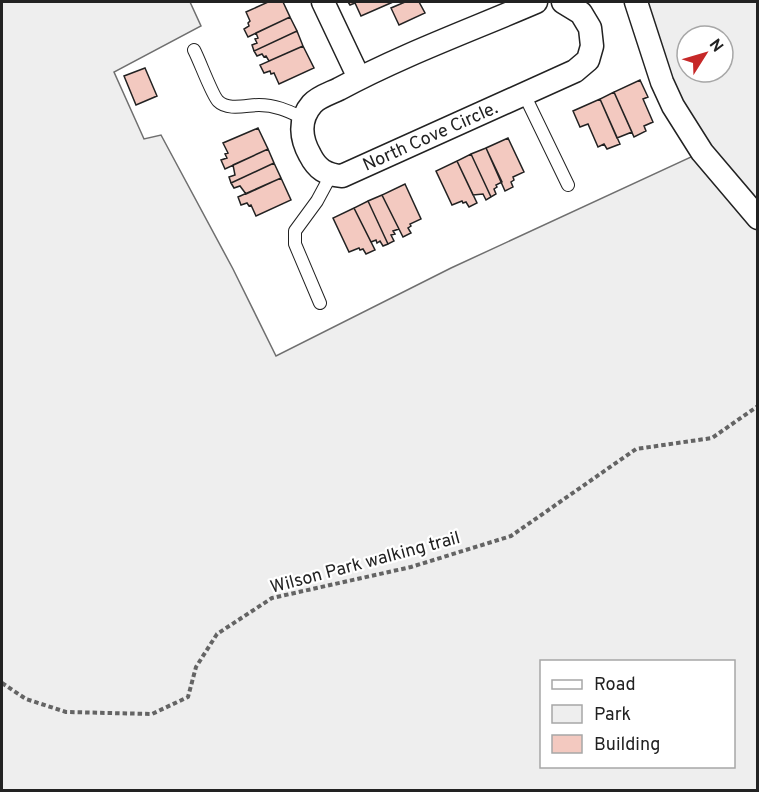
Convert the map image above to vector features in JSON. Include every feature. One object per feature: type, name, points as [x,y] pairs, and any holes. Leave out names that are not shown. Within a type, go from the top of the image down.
[{"type":"street","points":[[323,2],[358,78]]},
{"type":"street","points":[[331,175],[316,167],[307,150],[302,131],[303,118],[312,103],[358,78],[536,2]]},
{"type":"street","name":"North Cove Circle.","points":[[331,175],[342,176],[575,71],[588,60],[592,46],[590,28],[581,13],[563,2]]},
{"type":"street","points":[[636,2],[662,82],[673,106],[702,152],[755,213]]},
{"type":"lane","points":[[194,50],[218,101],[226,106],[279,107],[303,118]]},
{"type":"lane","points":[[524,94],[568,185]]},
{"type":"lane","points":[[320,303],[294,244],[295,231],[317,201],[331,175]]},
{"type":"path","name":"Wilson Park walking trail","points":[[2,683],[26,699],[66,712],[152,714],[188,697],[196,668],[217,634],[272,598],[411,567],[511,536],[636,449],[712,438],[758,406]]},
{"type":"green space","points":[[2,2],[190,2],[201,26],[114,72],[144,139],[161,135],[233,269],[276,356],[451,268],[702,152],[636,2],[757,2],[757,790],[2,790]]},
{"type":"building","points":[[268,2],[283,2],[290,17],[248,37],[244,29],[249,26],[250,21],[246,12]]},
{"type":"building","points":[[348,2],[393,2],[361,16],[355,3],[350,5]]},
{"type":"building","points":[[405,2],[419,2],[425,13],[399,25],[391,8]]},
{"type":"building","points":[[290,17],[297,31],[254,51],[252,45],[257,43],[256,33]]},
{"type":"building","points":[[297,31],[303,46],[269,61],[262,54],[257,56],[254,51]]},
{"type":"building","points":[[303,46],[314,68],[279,84],[274,73],[271,74],[270,71],[264,73],[260,65]]},
{"type":"building","points":[[145,68],[157,96],[136,105],[124,76]]},
{"type":"building","points":[[640,80],[648,97],[643,99],[653,122],[644,126],[646,131],[634,137],[614,92]]},
{"type":"building","points":[[614,92],[632,132],[617,138],[600,99]]},
{"type":"building","points":[[600,99],[620,144],[607,149],[604,144],[598,147],[588,124],[580,127],[573,111]]},
{"type":"building","points":[[258,128],[268,149],[225,169],[221,160],[227,158],[225,154],[228,153],[223,143]]},
{"type":"building","points":[[508,138],[524,172],[513,177],[514,180],[511,182],[513,187],[505,191],[486,148]]},
{"type":"building","points":[[486,148],[502,182],[496,185],[494,189],[496,194],[491,197],[471,154]]},
{"type":"building","points":[[268,149],[274,163],[231,183],[229,177],[235,175],[233,165]]},
{"type":"building","points":[[471,154],[491,197],[486,200],[483,194],[473,195],[457,161]]},
{"type":"building","points":[[457,161],[477,203],[469,207],[466,202],[462,201],[452,205],[436,171]]},
{"type":"building","points":[[274,163],[281,178],[246,194],[240,186],[234,188],[231,183]]},
{"type":"building","points":[[281,178],[291,200],[256,216],[251,205],[247,203],[241,205],[238,197]]},
{"type":"building","points":[[405,184],[421,219],[410,224],[408,228],[411,233],[403,237],[382,195]]},
{"type":"building","points":[[382,195],[399,229],[393,231],[395,234],[391,235],[394,241],[388,244],[368,201]]},
{"type":"building","points":[[368,201],[388,244],[383,246],[380,241],[371,242],[354,208]]},
{"type":"building","points":[[354,208],[375,250],[366,254],[363,249],[359,248],[349,252],[333,218]]}]
